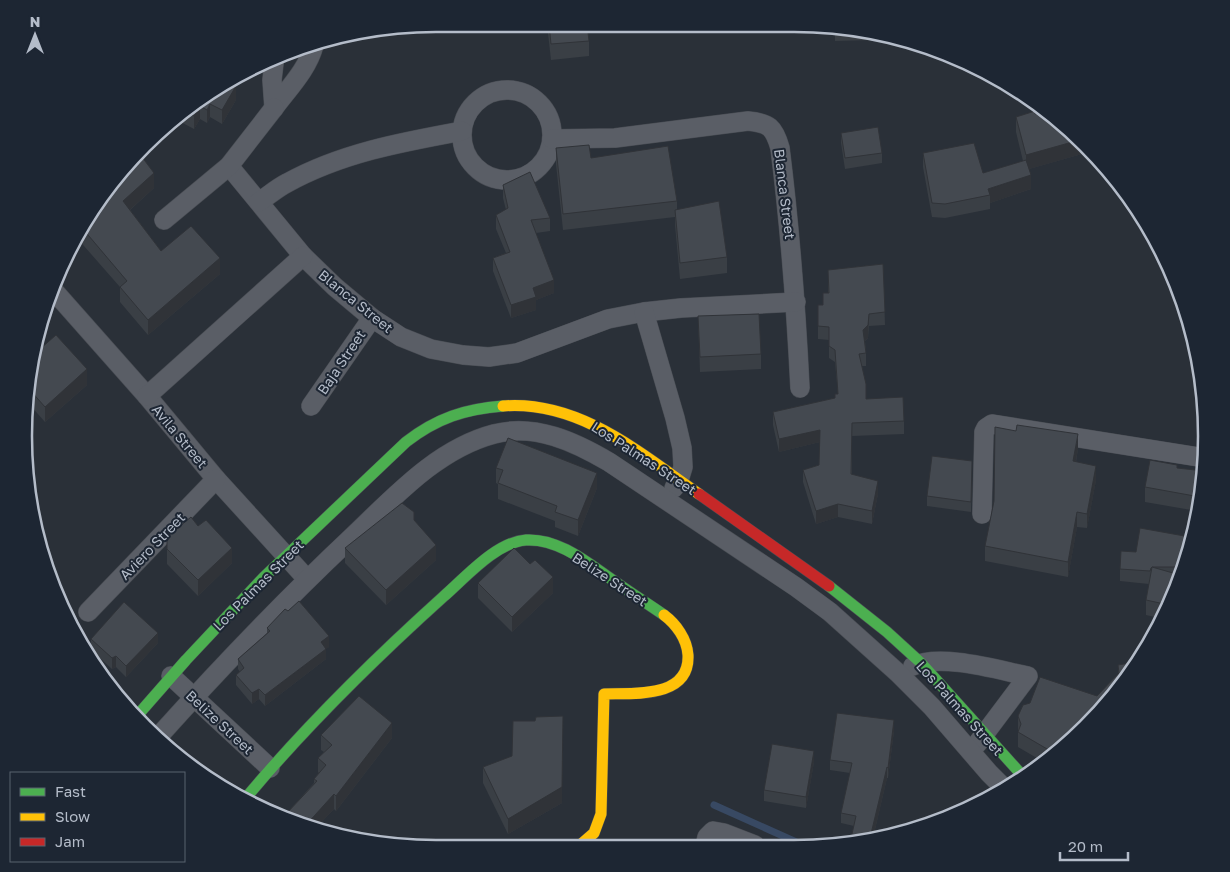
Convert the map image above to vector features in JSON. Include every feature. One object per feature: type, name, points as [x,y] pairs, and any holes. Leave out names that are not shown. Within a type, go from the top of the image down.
[{"type":"street","points":[[164,220],[229,166],[305,66],[311,53]]},
{"type":"street","points":[[274,67],[272,80],[274,108]]},
{"type":"street","points":[[503,90],[519,92],[533,98],[544,109],[551,124],[552,139],[549,153],[541,165],[530,174],[517,179],[503,180],[489,177],[477,169],[468,158],[463,145],[462,131],[466,116],[475,103],[488,94],[503,90]]},
{"type":"street","name":"Blanca Street","points":[[229,166],[303,256],[335,287],[372,318],[401,337],[431,349],[463,355],[489,357],[517,353],[608,319],[644,312],[681,308],[796,302],[780,148],[777,137],[770,126],[748,120],[615,138],[552,139]]},
{"type":"street","points":[[259,202],[285,184],[314,169],[386,146],[462,131]]},
{"type":"street","points":[[147,396],[303,256]]},
{"type":"street","name":"Avila Street","points":[[58,295],[147,396],[216,480],[307,579]]},
{"type":"street","points":[[796,302],[800,388]]},
{"type":"street","points":[[644,312],[676,418],[682,448],[683,466],[679,480],[666,500]]},
{"type":"street","name":"Baja Street","points":[[311,406],[372,318]]},
{"type":"street","name":"Los Palmas Street","points":[[141,711],[171,676],[286,554],[402,446],[429,426],[459,414],[491,406],[524,405],[554,410],[586,420],[620,440],[811,572],[921,662],[1018,771]]},
{"type":"street","points":[[982,514],[984,432],[988,425],[992,424],[1197,457]]},
{"type":"street","name":"Los Palmas Street","points":[[163,732],[307,579],[429,467],[472,441],[496,433],[525,431],[551,435],[580,445],[609,462],[796,587],[830,612],[898,673],[932,707],[970,753],[999,783]]},
{"type":"street","name":"Aviero Street","points":[[88,612],[216,480]]},
{"type":"street","name":"Belize Street","points":[[249,793],[270,768],[392,642],[504,546],[525,540],[550,544],[578,556],[667,617],[685,641],[689,655],[685,672],[675,685],[661,690],[604,694],[601,814],[598,828],[587,840]]},
{"type":"street","points":[[898,673],[921,662],[953,662],[1028,676],[970,753]]},
{"type":"street","name":"Belize Street","points":[[171,676],[270,768]]},
{"type":"street","points":[[706,840],[706,837],[713,831],[742,840]]},
{"type":"building","points":[[550,32],[588,32],[589,41],[551,44]]},
{"type":"building","points":[[236,86],[222,110],[210,104],[207,110],[203,107]]},
{"type":"building","points":[[1033,112],[1070,143],[1026,155],[1016,117]]},
{"type":"building","points":[[878,127],[882,153],[845,158],[841,133]]},
{"type":"building","points":[[974,143],[983,173],[1026,160],[1031,175],[988,189],[990,195],[945,204],[932,203],[923,153]]},
{"type":"building","points":[[589,145],[591,158],[668,146],[677,201],[563,214],[556,148]]},
{"type":"building","points":[[143,159],[154,173],[123,201],[161,251],[191,226],[220,258],[148,320],[120,287],[127,281],[87,234],[116,190]]},
{"type":"building","points":[[530,172],[550,218],[531,220],[554,280],[533,288],[536,297],[511,305],[493,258],[510,252],[496,215],[508,208],[503,185]]},
{"type":"building","points":[[719,201],[727,257],[680,263],[675,210]]},
{"type":"building","points":[[883,264],[885,312],[869,314],[868,325],[863,330],[866,353],[859,354],[866,384],[866,399],[903,397],[904,421],[852,423],[851,474],[878,481],[872,511],[838,504],[816,511],[803,470],[819,465],[820,430],[779,439],[773,412],[835,398],[835,394],[838,394],[835,350],[829,346],[829,327],[818,326],[818,305],[823,305],[823,293],[829,293],[828,270]]},
{"type":"building","points":[[759,314],[761,354],[700,357],[698,316]]},
{"type":"building","points":[[56,335],[87,369],[45,407],[35,395],[42,347]]},
{"type":"building","points":[[1017,425],[1078,434],[1073,461],[1096,466],[1087,514],[1077,512],[1068,562],[985,546],[994,501],[995,427],[1016,431]]},
{"type":"building","points":[[508,438],[597,473],[578,520],[555,512],[557,506],[498,483],[503,470],[496,468]]},
{"type":"building","points":[[932,456],[972,461],[971,502],[927,496]]},
{"type":"building","points":[[1150,460],[1177,465],[1177,468],[1196,470],[1193,496],[1145,487]]},
{"type":"building","points":[[402,503],[414,512],[414,520],[436,545],[386,590],[345,548]]},
{"type":"building","points":[[191,517],[198,526],[206,520],[232,548],[198,580],[167,549],[167,537]]},
{"type":"building","points":[[1140,528],[1185,536],[1176,567],[1152,567],[1150,571],[1120,569],[1121,551],[1136,552]]},
{"type":"building","points":[[514,548],[530,564],[535,560],[553,577],[512,617],[478,583]]},
{"type":"building","points":[[1152,567],[1173,573],[1161,603],[1146,600]]},
{"type":"building","points":[[299,601],[329,636],[321,642],[326,649],[265,695],[259,689],[252,693],[236,675],[244,668],[238,659],[270,631],[267,628],[285,609],[288,611]]},
{"type":"building","points":[[124,602],[158,633],[126,666],[116,656],[112,658],[91,639]]},
{"type":"building","points":[[1127,664],[1097,702],[1048,749],[1018,732],[1021,724],[1018,716],[1023,705],[1030,703],[1040,677],[1097,696],[1119,673],[1118,665]]},
{"type":"building","points":[[359,696],[392,723],[336,796],[334,794],[311,820],[288,811],[317,781],[314,779],[326,765],[318,758],[332,745],[321,735]]},
{"type":"building","points":[[837,713],[894,720],[888,768],[871,832],[852,834],[856,816],[841,813],[852,763],[830,760]]},
{"type":"building","points":[[563,716],[562,787],[508,819],[483,767],[512,756],[513,721],[535,721],[536,717]]},
{"type":"building","points":[[772,744],[814,751],[806,797],[764,790]]},
{"type":"waterway","points":[[714,805],[792,840]]},
{"type":"traffic: fast","points":[[141,711],[264,577],[406,442],[429,427],[452,416],[489,407],[503,406]]},
{"type":"traffic: fast","points":[[250,793],[291,746],[365,670],[471,571],[503,547],[515,542],[538,540],[562,548],[584,560],[664,615]]},
{"type":"traffic: fast","points":[[829,586],[887,632],[921,663],[1018,771]]},
{"type":"traffic: slow","points":[[503,406],[531,406],[557,411],[583,420],[631,447],[699,494]]},
{"type":"traffic: slow","points":[[586,840],[594,833],[601,814],[604,694],[658,691],[680,680],[686,669],[688,655],[686,643],[677,627],[664,615]]},
{"type":"traffic: jam","points":[[699,494],[829,586]]}]
